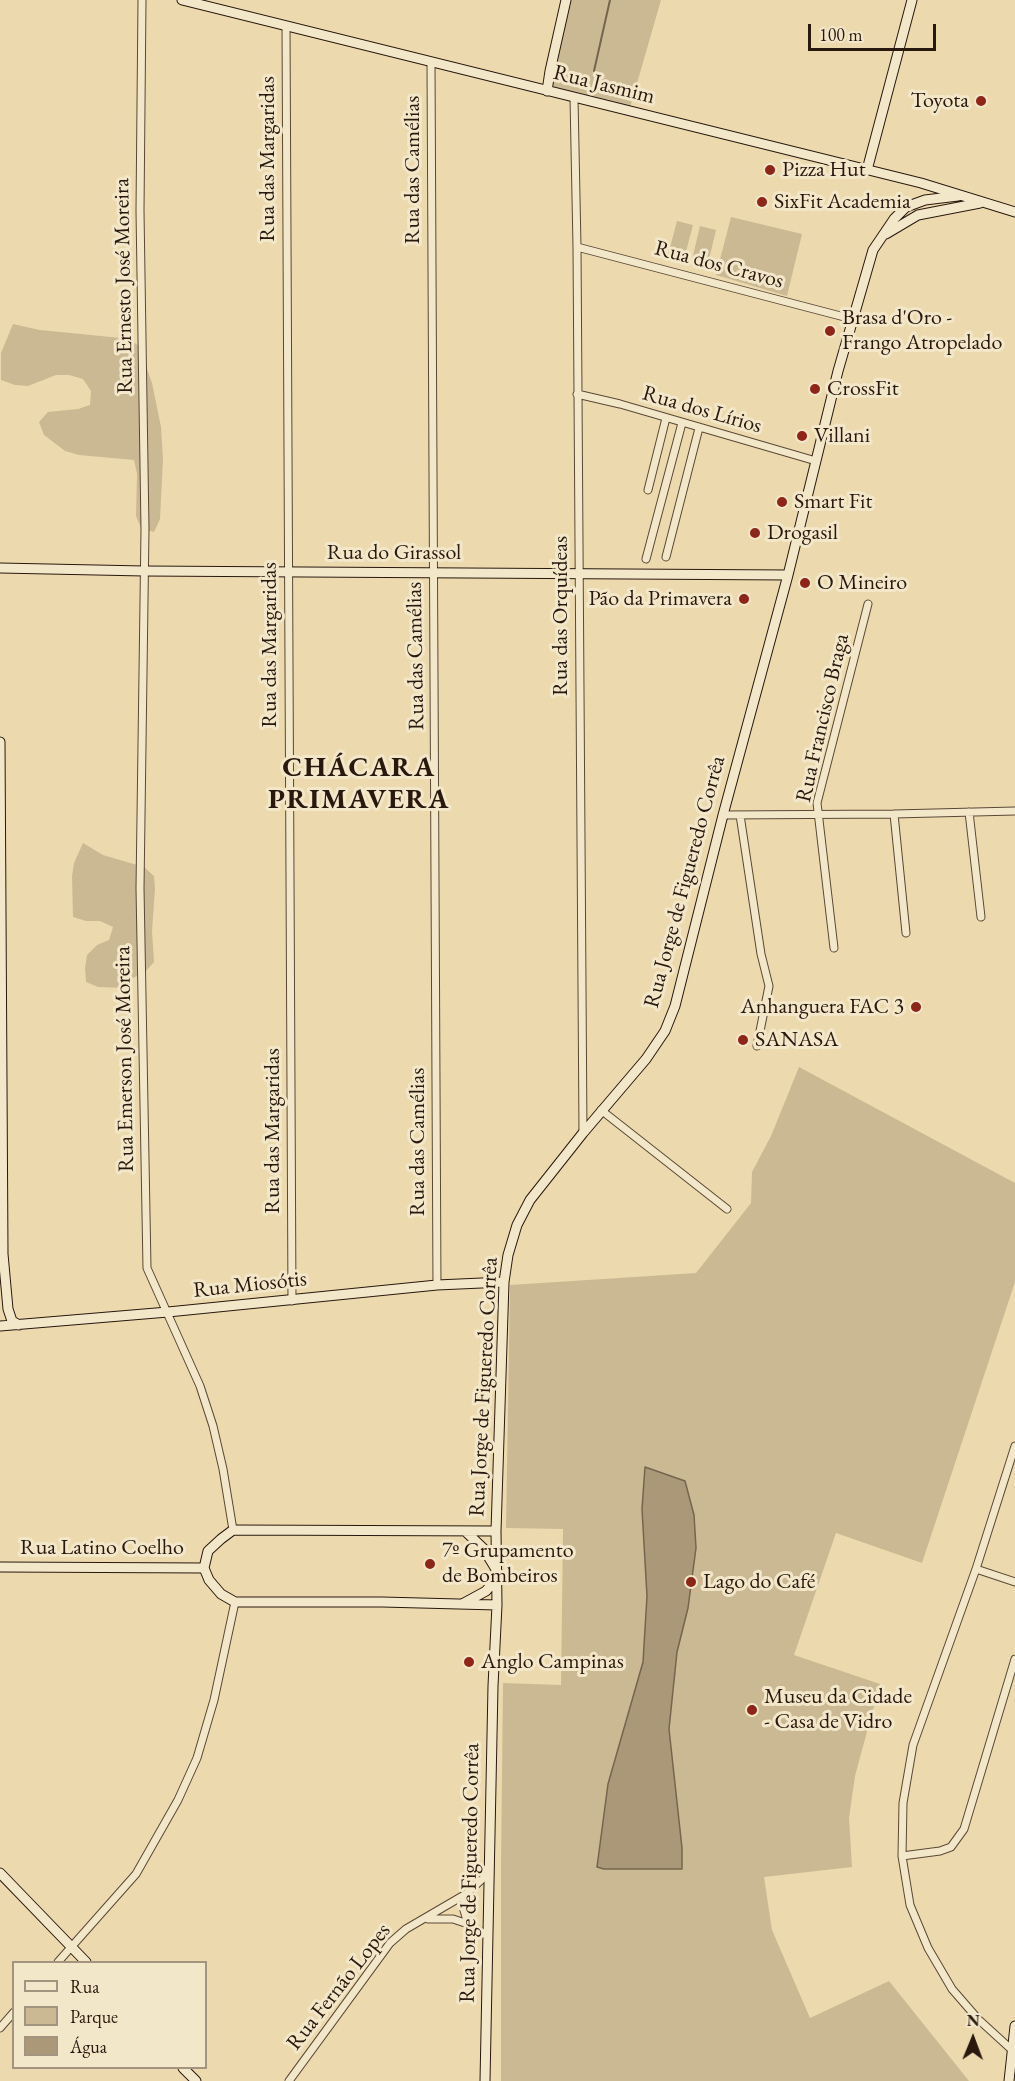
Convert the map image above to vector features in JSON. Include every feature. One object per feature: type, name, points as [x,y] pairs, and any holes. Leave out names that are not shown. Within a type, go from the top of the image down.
[{"type":"street","name":"Rua Ernesto José Moreira","points":[[142,0],[140,211],[145,478],[144,571]]},
{"type":"street","name":"Rua Jasmim","points":[[182,0],[921,183],[1015,212]]},
{"type":"street","points":[[548,91],[550,71],[566,0]]},
{"type":"street","points":[[867,170],[912,0]]},
{"type":"street","name":"Rua das Margaridas","points":[[286,26],[292,1300]]},
{"type":"street","name":"Rua das Camélias","points":[[431,63],[437,1285]]},
{"type":"street","name":"Rua das Orquídeas","points":[[574,98],[583,1133]]},
{"type":"street","points":[[921,183],[928,212]]},
{"type":"street","name":"Rua Jorge de Figueredo Corrêa","points":[[485,2081],[493,1686],[497,1605],[496,1531],[504,1282],[511,1245],[517,1226],[530,1200],[601,1110],[646,1059],[665,1031],[675,1006],[868,261],[875,246],[900,211],[925,200],[958,196]]},
{"type":"street","name":"Rua Jorge de Figueredo Corrêa","points":[[882,237],[903,222],[928,212],[983,202]]},
{"type":"street","name":"Rua dos Cravos","points":[[577,247],[852,319]]},
{"type":"street","name":"Rua dos Lírios","points":[[577,394],[816,461]]},
{"type":"street","points":[[648,490],[666,418]]},
{"type":"street","points":[[645,559],[682,423]]},
{"type":"street","points":[[666,557],[699,428]]},
{"type":"street","name":"Rua do Girassol","points":[[0,568],[788,575]]},
{"type":"street","name":"Rua Emerson José Moreira","points":[[144,571],[140,888],[147,1268],[200,1386],[213,1426],[223,1469],[233,1530]]},
{"type":"street","name":"Rua Francisco Braga","points":[[834,948],[817,803],[868,604]]},
{"type":"street","points":[[0,742],[3,1254],[8,1309],[12,1321],[19,1324]]},
{"type":"street","points":[[723,815],[1015,811]]},
{"type":"street","points":[[969,812],[981,917]]},
{"type":"street","points":[[894,814],[906,933]]},
{"type":"street","points":[[740,815],[761,954],[768,982],[757,1046]]},
{"type":"street","points":[[601,1110],[727,1209]]},
{"type":"street","name":"Rua Miosótis","points":[[0,1326],[437,1285],[504,1282]]},
{"type":"street","points":[[0,1285],[7,1294]]},
{"type":"street","points":[[0,1318],[8,1309]]},
{"type":"street","points":[[1012,2050],[978,2019],[952,1989],[934,1958],[910,1905],[902,1856],[903,1803],[913,1745],[976,1569],[1015,1446]]},
{"type":"street","points":[[496,1531],[233,1530],[208,1551],[204,1568],[209,1580],[221,1594],[235,1602],[497,1605]]},
{"type":"street","points":[[464,1603],[486,1591],[497,1571],[483,1548],[465,1531]]},
{"type":"street","name":"Rua Latino Coelho","points":[[0,1567],[204,1568]]},
{"type":"street","points":[[976,1569],[1015,1582]]},
{"type":"street","points":[[59,1961],[136,1874],[178,1800],[196,1758],[214,1700],[235,1602]]},
{"type":"street","points":[[902,1856],[951,1848],[964,1829],[1015,1659]]},
{"type":"street","points":[[0,1873],[85,1961]]},
{"type":"street","name":"Rua Fernão Lopes","points":[[289,2081],[390,1943],[406,1929],[466,1894],[489,1873]]},
{"type":"street","points":[[466,1894],[463,1907],[468,1924]]},
{"type":"street","name":"Rua Fernão Lopes","points":[[422,1920],[444,1918],[468,1924],[488,1936]]},
{"type":"street","points":[[0,2028],[12,2014]]},
{"type":"street","points":[[1009,2081],[1015,2026]]},
{"type":"street","points":[[185,2069],[196,2081]]},
{"type":"green space","points":[[566,0],[661,0],[629,111],[547,91]]},
{"type":"green space","points":[[731,217],[802,234],[787,296],[716,275]]},
{"type":"green space","points":[[677,221],[693,225],[684,259],[668,255]]},
{"type":"green space","points":[[700,226],[716,230],[708,264],[692,260]]},
{"type":"green space","points":[[13,324],[40,330],[121,338],[135,343],[145,352],[146,366],[161,427],[163,459],[160,519],[154,532],[141,528],[136,516],[137,474],[134,460],[79,455],[65,451],[44,435],[39,422],[48,412],[78,409],[90,405],[91,391],[83,379],[69,375],[56,375],[28,386],[15,385],[1,380],[1,353]]},
{"type":"green space","points":[[83,843],[103,855],[144,867],[154,876],[152,931],[154,962],[145,972],[133,978],[125,988],[98,987],[86,982],[87,955],[97,945],[109,940],[113,927],[100,921],[86,921],[73,917],[72,876],[74,863]]},
{"type":"green space","name":"Lago do Café","points":[[799,1067],[1015,1183],[1015,1282],[922,1563],[836,1533],[794,1655],[880,1684],[855,1776],[849,1818],[852,1867],[764,1877],[772,1930],[810,2018],[889,1981],[969,2081],[501,2081],[503,1683],[561,1685],[563,1529],[506,1528],[510,1285],[696,1273],[751,1203],[752,1172],[771,1136]]},
{"type":"water","points":[[645,1467],[685,1481],[694,1515],[696,1548],[688,1608],[677,1652],[669,1729],[682,1848],[682,1869],[604,1869],[597,1867],[608,1784],[643,1662],[647,1596],[642,1509]]},
{"type":"waterway","points":[[594,71],[610,0]]},
{"type":"place","name":"Toyota","points":[[981,101]]},
{"type":"place","name":"Pizza Hut","points":[[770,170]]},
{"type":"place","name":"SixFit Academia","points":[[762,202]]},
{"type":"place","name":"Brasa d'Oro - Frango Atropelado","points":[[830,331]]},
{"type":"place","name":"CrossFit","points":[[815,389]]},
{"type":"place","name":"Villani","points":[[802,436]]},
{"type":"place","name":"Smart Fit","points":[[782,502]]},
{"type":"place","name":"Drogasil","points":[[755,533]]},
{"type":"place","name":"O Mineiro","points":[[805,583]]},
{"type":"place","name":"Pão da Primavera","points":[[744,599]]},
{"type":"place","name":"Anhanguera FAC 3","points":[[916,1007]]},
{"type":"place","name":"SANASA","points":[[743,1040]]},
{"type":"place","name":"7º Grupamento de Bombeiros","points":[[430,1564]]},
{"type":"place","name":"Lago do Café","points":[[691,1582]]},
{"type":"place","name":"Anglo Campinas","points":[[469,1662]]},
{"type":"place","name":"Museu da Cidade - Casa de Vidro","points":[[752,1710]]},
{"type":"district","name":"CHÁCARA PRIMAVERA","points":[[359,784]]}]
